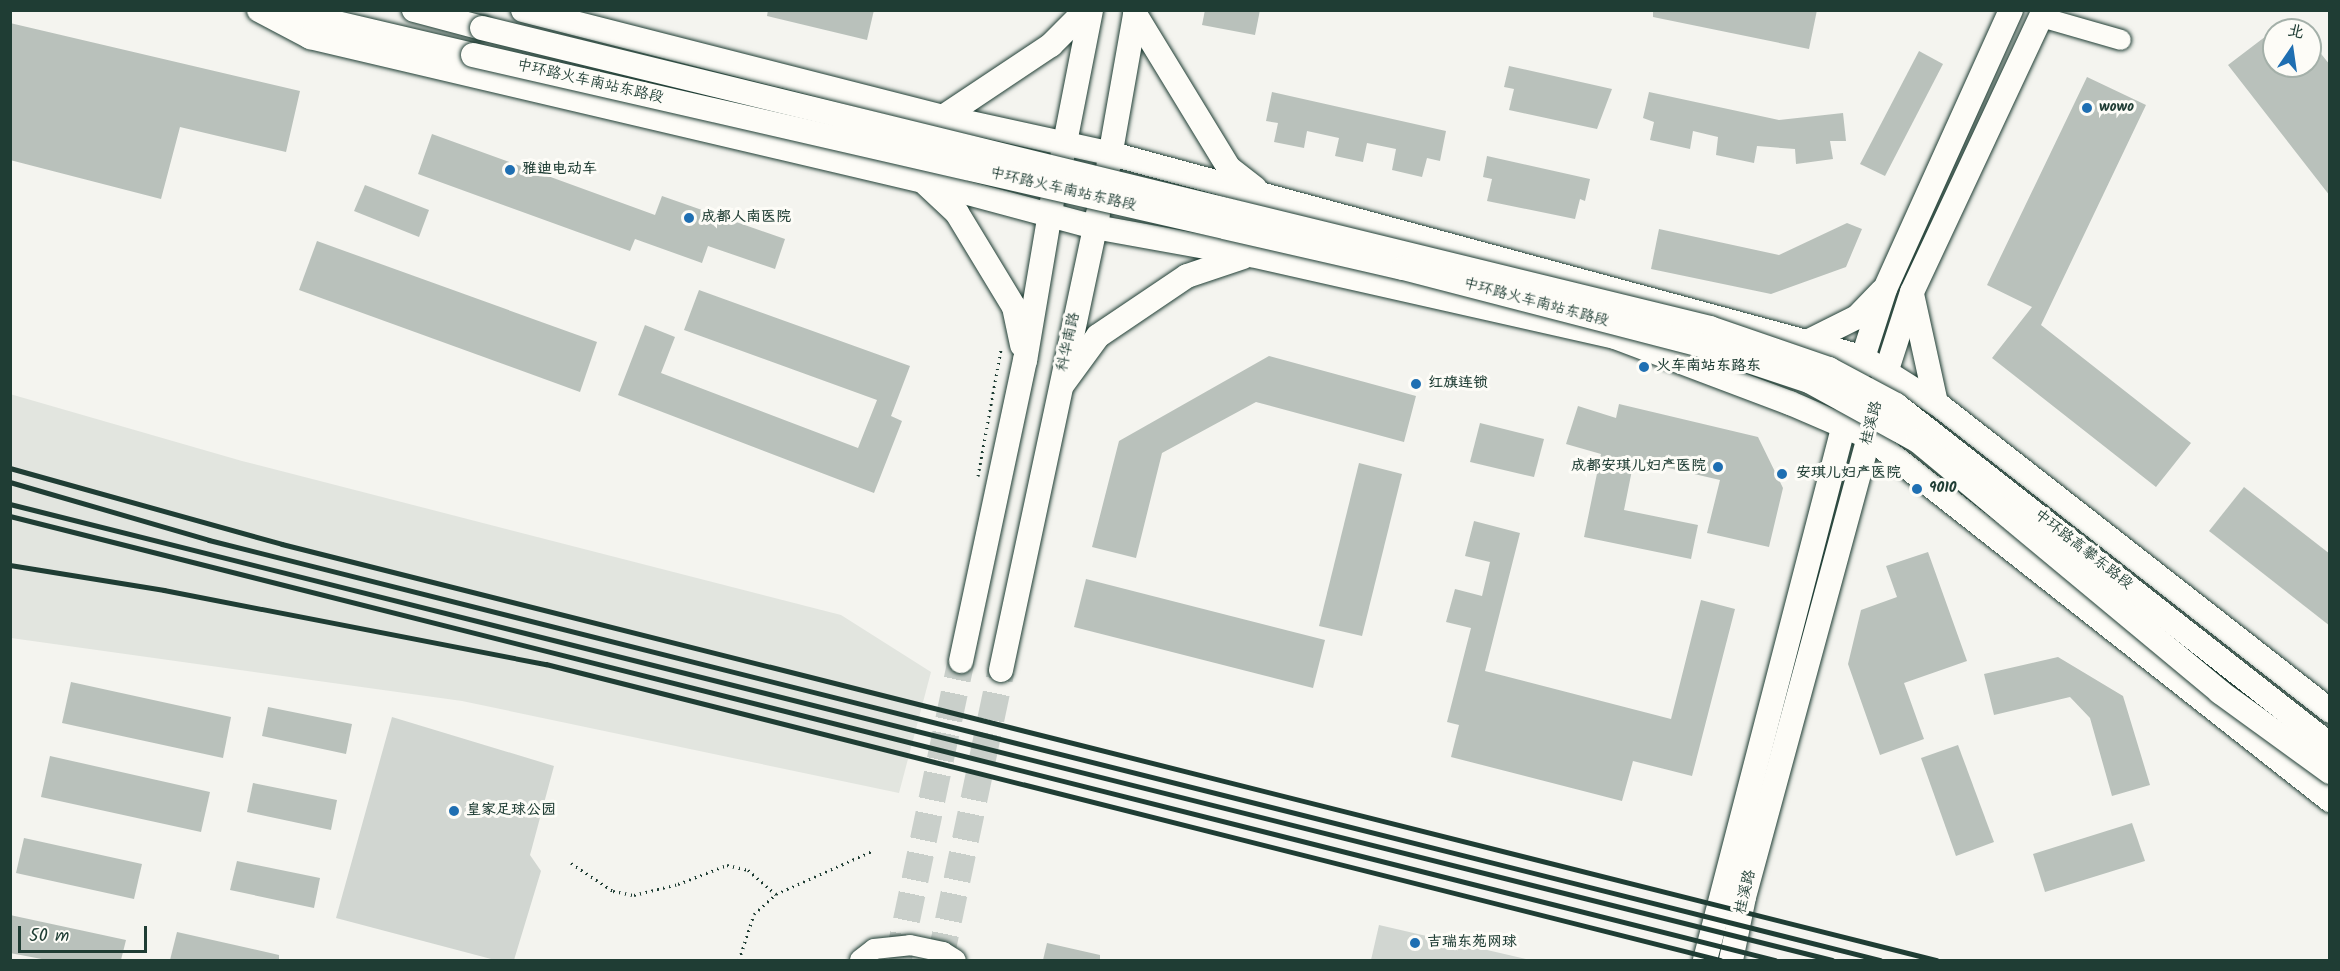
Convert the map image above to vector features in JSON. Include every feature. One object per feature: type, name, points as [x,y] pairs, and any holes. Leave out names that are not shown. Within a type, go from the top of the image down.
[{"type":"main road","points":[[259,10],[310,37],[923,181],[1095,227],[1251,255],[1616,337],[1844,424],[1869,438],[2330,800]]},
{"type":"main road","name":"中环路火车南站东路段","points":[[281,10],[1403,268],[1704,346],[1838,395]]},
{"type":"main road","name":"中环路火车南站东路段","points":[[414,10],[1710,328],[1829,369]]},
{"type":"main road","points":[[523,10],[944,117],[1112,154],[1862,357],[1936,403],[2330,711]]},
{"type":"main road","points":[[944,117],[1051,45],[1086,10]]},
{"type":"main road","points":[[961,661],[1025,361],[1049,215],[1091,10]]},
{"type":"main road","name":"桂溪路","points":[[1705,960],[1862,357],[1885,289],[2010,10]]},
{"type":"main road","points":[[1136,12],[1229,168],[1264,195]]},
{"type":"main road","name":"科华南路","points":[[1001,670],[1058,391],[1112,154],[1136,12]]},
{"type":"main road","name":"桂溪路","points":[[1731,960],[1744,897],[1886,372],[1912,292],[2042,14]]},
{"type":"main road","points":[[923,181],[957,213],[1014,307],[1025,361]]},
{"type":"main road","points":[[1058,391],[1098,336],[1187,276],[1251,255]]},
{"type":"main road","points":[[1807,342],[1857,317],[1885,289]]},
{"type":"main road","points":[[1912,292],[1936,403]]},
{"type":"main road","name":"中环路高攀东路段","points":[[1829,369],[1896,405],[2330,745]]},
{"type":"main road","name":"中环路高攀东路段","points":[[1838,395],[1918,441],[2220,692],[2330,772]]},
{"type":"street","points":[[2042,14],[2121,40]]},
{"type":"street","points":[[860,960],[874,950],[910,945],[943,952],[956,960]]},
{"type":"path","points":[[739,960],[754,914],[776,894],[872,851]]},
{"type":"path","points":[[571,863],[613,891],[634,894],[678,884],[727,865],[748,870],[776,894]]},
{"type":"shaded area","points":[[10,394],[242,461],[841,615],[931,672],[899,793],[462,701],[11,638]]},
{"type":"shaded area","name":"皇家足球公园","points":[[392,717],[554,766],[530,855],[541,871],[514,960],[495,960],[336,918]]},
{"type":"shaded area","name":"吉瑞东苑网球","points":[[1379,925],[1530,960],[1371,960]]},
{"type":"building","points":[[768,10],[874,10],[867,40],[767,16]]},
{"type":"building","points":[[1205,10],[1260,10],[1255,35],[1202,25]]},
{"type":"building","points":[[1653,10],[1817,10],[1809,49],[1653,17]]},
{"type":"building","points":[[10,23],[300,91],[286,152],[180,127],[161,199],[10,160]]},
{"type":"building","points":[[2262,39],[2262,78],[2322,78],[2322,55],[2330,65],[2330,196],[2228,65]]},
{"type":"building","points":[[1919,51],[1943,64],[1885,176],[1860,164]]},
{"type":"building","points":[[1509,66],[1612,89],[1597,129],[1509,110],[1514,89],[1504,87]]},
{"type":"building","points":[[2087,77],[2146,105],[2041,325],[2191,443],[2156,487],[1992,358],[2032,307],[1987,285]]},
{"type":"building","points":[[1272,92],[1446,131],[1440,161],[1427,158],[1422,177],[1392,170],[1396,149],[1367,143],[1363,162],[1335,156],[1339,138],[1307,131],[1304,148],[1274,142],[1278,123],[1266,121]]},
{"type":"building","points":[[1649,92],[1779,120],[1843,113],[1846,141],[1830,141],[1833,159],[1796,164],[1795,149],[1757,146],[1754,163],[1716,155],[1718,137],[1693,131],[1690,149],[1650,140],[1654,122],[1643,118]]},
{"type":"building","points":[[432,134],[655,215],[662,196],[785,239],[775,269],[708,246],[702,263],[635,239],[630,251],[418,174]]},
{"type":"building","points":[[1487,156],[1590,179],[1585,201],[1580,199],[1575,219],[1487,201],[1492,179],[1483,177]]},
{"type":"building","points":[[365,185],[429,210],[419,237],[354,211]]},
{"type":"building","points":[[1847,223],[1862,229],[1846,267],[1771,294],[1651,269],[1659,229],[1779,255]]},
{"type":"building","points":[[317,241],[597,342],[580,392],[299,290]]},
{"type":"building","points":[[699,290],[910,366],[891,416],[902,421],[874,493],[618,395],[645,325],[675,337],[661,373],[858,448],[877,400],[684,330]]},
{"type":"building","points":[[1269,356],[1416,396],[1404,442],[1256,402],[1162,453],[1136,558],[1092,547],[1119,441]]},
{"type":"building","name":"成都安琪儿妇产医院","points":[[1619,404],[1758,437],[1783,488],[1769,547],[1707,533],[1720,480],[1634,460],[1624,510],[1698,525],[1691,559],[1584,537],[1601,454],[1566,444],[1578,406],[1616,418]]},
{"type":"building","points":[[1480,423],[1544,439],[1534,477],[1470,462]]},
{"type":"building","points":[[1359,463],[1402,474],[1362,636],[1319,626]]},
{"type":"building","points":[[2244,487],[2330,554],[2330,626],[2209,531]]},
{"type":"building","points":[[1474,521],[1520,533],[1485,671],[1671,719],[1701,600],[1735,609],[1692,776],[1633,761],[1622,801],[1451,757],[1459,725],[1447,722],[1471,628],[1446,622],[1455,589],[1482,596],[1490,562],[1465,556]]},
{"type":"building","points":[[1928,552],[1967,661],[1904,683],[1924,739],[1880,755],[1848,664],[1861,610],[1897,597],[1886,566]]},
{"type":"building","points":[[1086,579],[1325,640],[1313,688],[1074,627]]},
{"type":"building","points":[[2058,657],[2123,696],[2150,785],[2112,796],[2090,718],[2070,697],[1994,715],[1984,674]]},
{"type":"building","points":[[71,682],[231,717],[223,758],[62,723]]},
{"type":"building","points":[[268,707],[352,724],[346,754],[262,736]]},
{"type":"building","points":[[1958,745],[1994,842],[1956,856],[1921,758]]},
{"type":"building","points":[[50,756],[210,792],[201,832],[41,797]]},
{"type":"building","points":[[253,783],[337,800],[331,830],[247,812]]},
{"type":"building","points":[[2132,823],[2145,861],[2045,892],[2033,854]]},
{"type":"building","points":[[24,838],[142,864],[134,899],[16,873]]},
{"type":"building","points":[[237,861],[320,878],[314,908],[230,890]]},
{"type":"building","points":[[10,915],[126,940],[121,960],[47,960],[10,953]]},
{"type":"building","points":[[177,932],[279,955],[279,960],[170,960]]},
{"type":"building","points":[[1047,943],[1100,955],[1100,960],[1043,960]]},
{"type":"tunnel","points":[[898,960],[961,661]]},
{"type":"tunnel","points":[[940,960],[1001,670]]},
{"type":"railway","points":[[10,468],[282,544],[1936,960]]},
{"type":"railway","points":[[10,482],[209,540],[1880,960]]},
{"type":"railway","points":[[10,504],[1832,960]]},
{"type":"railway","points":[[10,516],[1775,960]]},
{"type":"railway","points":[[10,565],[164,590],[546,664],[1720,960]]},
{"type":"place","name":"wowo","points":[[2087,108]]},
{"type":"place","name":"雅迪电动车","points":[[510,170]]},
{"type":"place","name":"成都人南医院","points":[[689,218]]},
{"type":"place","name":"火车南站东路东","points":[[1644,367]]},
{"type":"place","name":"红旗连锁","points":[[1416,384]]},
{"type":"place","name":"成都安琪儿妇产医院","points":[[1718,467]]},
{"type":"place","name":"安琪儿妇产医院","points":[[1782,474]]},
{"type":"place","name":"9010","points":[[1917,489]]},
{"type":"place","name":"皇家足球公园","points":[[454,811]]},
{"type":"place","name":"吉瑞东苑网球","points":[[1415,943]]}]
